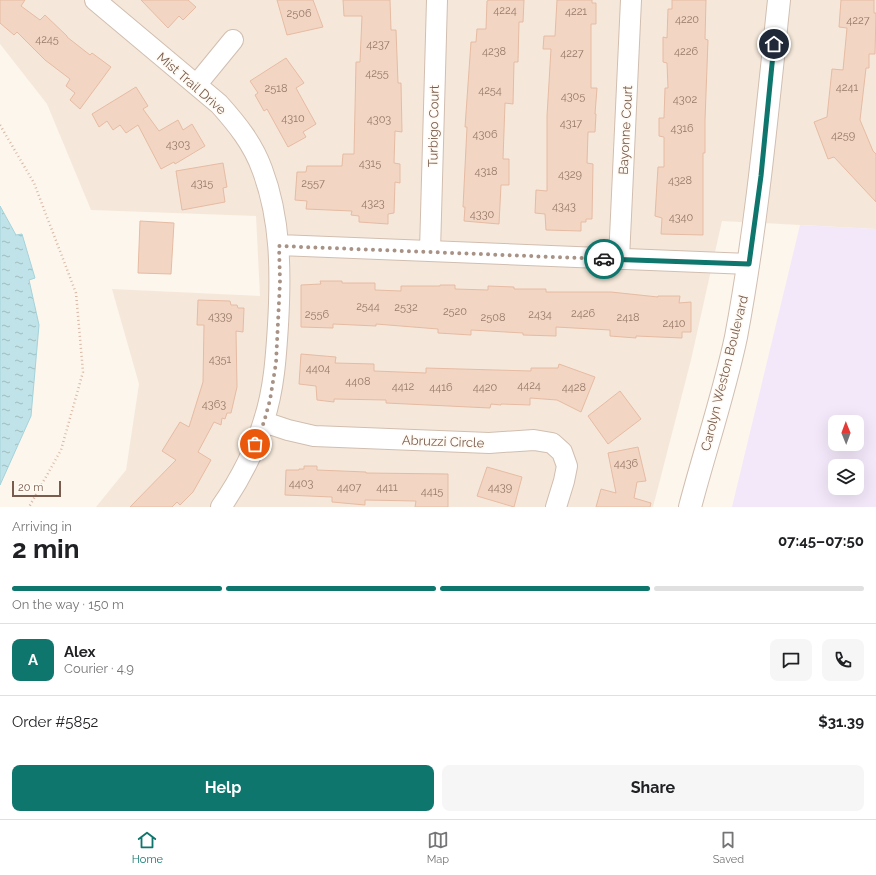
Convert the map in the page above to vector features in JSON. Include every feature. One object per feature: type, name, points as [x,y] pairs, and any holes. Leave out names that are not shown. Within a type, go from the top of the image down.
[{"type":"street","name":"Mist Trail Drive","points":[[94,0],[197,84],[219,104],[236,123],[250,144],[262,169],[271,198],[279,246],[280,281],[276,363],[270,400],[264,422],[250,455],[233,488],[221,507]]},
{"type":"street","name":"Turbigo Court","points":[[430,252],[437,0]]},
{"type":"street","name":"Bayonne Court","points":[[619,259],[631,0]]},
{"type":"street","name":"Carolyn Weston Boulevard","points":[[690,507],[716,415],[735,339],[749,264],[761,176],[779,0]]},
{"type":"street","points":[[197,84],[234,40]]},
{"type":"street","points":[[279,246],[749,264]]},
{"type":"street","name":"Abruzzi Circle","points":[[264,422],[288,430],[314,436],[489,443],[534,440],[552,443],[562,452],[567,466],[556,507]]},
{"type":"path","points":[[0,126],[34,183],[76,293],[83,372],[61,450],[30,507]]},
{"type":"shaded area","points":[[0,0],[876,0],[876,229],[722,221],[691,360],[653,507],[96,507],[126,470],[139,384],[112,289],[260,296],[256,216],[91,210],[47,104],[0,44]]},
{"type":"shaded area","points":[[800,225],[876,229],[876,507],[732,507]]},
{"type":"water","points":[[0,206],[16,235],[22,234],[35,278],[29,280],[39,325],[31,416],[0,485]]},
{"type":"building","points":[[0,0],[25,0],[21,6],[40,20],[45,15],[67,37],[90,55],[92,53],[111,67],[80,109],[70,100],[75,93],[66,86],[70,79],[45,60],[17,32],[14,35],[0,23]]},
{"type":"building","points":[[141,0],[188,0],[196,7],[183,20],[179,16],[168,28]]},
{"type":"building","points":[[277,0],[313,0],[323,27],[287,35]]},
{"type":"building","points":[[343,0],[390,0],[391,30],[396,30],[398,83],[401,83],[402,132],[395,131],[394,163],[400,164],[400,183],[395,182],[394,213],[388,214],[388,224],[359,222],[359,216],[351,215],[352,211],[306,209],[307,201],[295,200],[297,172],[306,172],[307,166],[342,166],[343,154],[354,154],[356,62],[360,62],[362,16],[344,16]]},
{"type":"building","points":[[524,0],[523,22],[519,22],[518,62],[514,62],[513,104],[505,103],[503,159],[509,159],[509,185],[501,185],[499,224],[464,221],[465,207],[463,207],[467,127],[465,127],[471,42],[476,42],[477,29],[486,29],[487,1]]},
{"type":"building","points":[[557,0],[592,0],[592,3],[596,3],[596,24],[591,24],[591,88],[597,88],[595,132],[588,132],[587,163],[593,164],[592,219],[586,219],[586,222],[581,222],[581,231],[546,230],[545,214],[535,213],[536,190],[547,191],[547,116],[551,49],[543,49],[544,36],[555,36]]},
{"type":"building","points":[[672,0],[706,0],[705,39],[708,40],[705,153],[703,153],[703,235],[661,234],[662,218],[655,216],[658,167],[664,167],[664,137],[659,136],[659,118],[664,118],[665,88],[668,88],[667,63],[663,62],[663,37],[667,38],[668,9],[672,9]]},
{"type":"building","points":[[841,0],[874,0],[874,13],[876,13],[875,54],[869,54],[869,68],[866,68],[860,120],[873,151],[876,154],[876,202],[834,157],[828,159],[814,122],[827,117],[832,69],[843,70],[847,28],[839,27]]},
{"type":"building","points":[[286,58],[304,83],[296,88],[316,124],[303,132],[306,137],[288,147],[267,109],[264,111],[255,95],[258,93],[250,81]]},
{"type":"building","points":[[136,87],[148,106],[143,109],[159,131],[178,120],[183,130],[192,124],[205,146],[175,164],[174,162],[161,169],[138,125],[126,133],[120,125],[113,130],[107,121],[99,127],[92,114]]},
{"type":"building","points":[[223,163],[227,187],[223,188],[225,202],[182,210],[176,171]]},
{"type":"building","points":[[140,221],[174,223],[171,274],[138,273]]},
{"type":"building","points":[[320,281],[375,283],[375,290],[401,291],[401,286],[455,285],[455,289],[488,290],[488,286],[514,287],[514,289],[546,289],[546,292],[611,292],[658,297],[680,296],[679,303],[691,302],[691,332],[682,332],[682,338],[636,336],[636,338],[610,336],[610,330],[556,327],[556,336],[523,335],[523,333],[471,330],[471,335],[438,333],[438,329],[376,324],[376,326],[333,324],[333,328],[301,327],[301,285],[321,284]]},
{"type":"building","points":[[198,300],[230,301],[231,305],[237,305],[238,308],[244,308],[243,332],[236,331],[237,387],[231,413],[227,413],[225,419],[222,418],[221,425],[214,422],[198,452],[211,460],[193,492],[180,505],[177,502],[172,507],[130,507],[176,460],[162,451],[180,422],[189,427],[203,382],[204,325],[197,325]]},
{"type":"building","points":[[301,354],[336,357],[335,363],[374,364],[374,371],[426,373],[426,368],[531,371],[531,368],[558,368],[559,364],[595,377],[581,412],[557,400],[530,398],[530,405],[491,404],[490,408],[386,403],[386,400],[334,399],[334,402],[317,400],[316,386],[299,384]]},
{"type":"building","points":[[620,391],[641,419],[608,444],[588,416]]},
{"type":"building","points":[[638,447],[646,481],[637,482],[634,498],[651,503],[650,507],[596,507],[601,489],[616,493],[608,453]]},
{"type":"building","points":[[304,466],[317,466],[317,470],[366,473],[448,474],[448,507],[415,507],[416,501],[365,500],[365,505],[332,502],[332,497],[285,495],[286,470],[304,469]]},
{"type":"building","points":[[487,467],[522,477],[514,507],[477,496]]},
{"type":"way so far","points":[[255,444],[264,422],[270,400],[276,363],[280,281],[279,246],[604,259]]},
{"type":"route","points":[[604,259],[749,264],[761,176],[774,44]]}]
